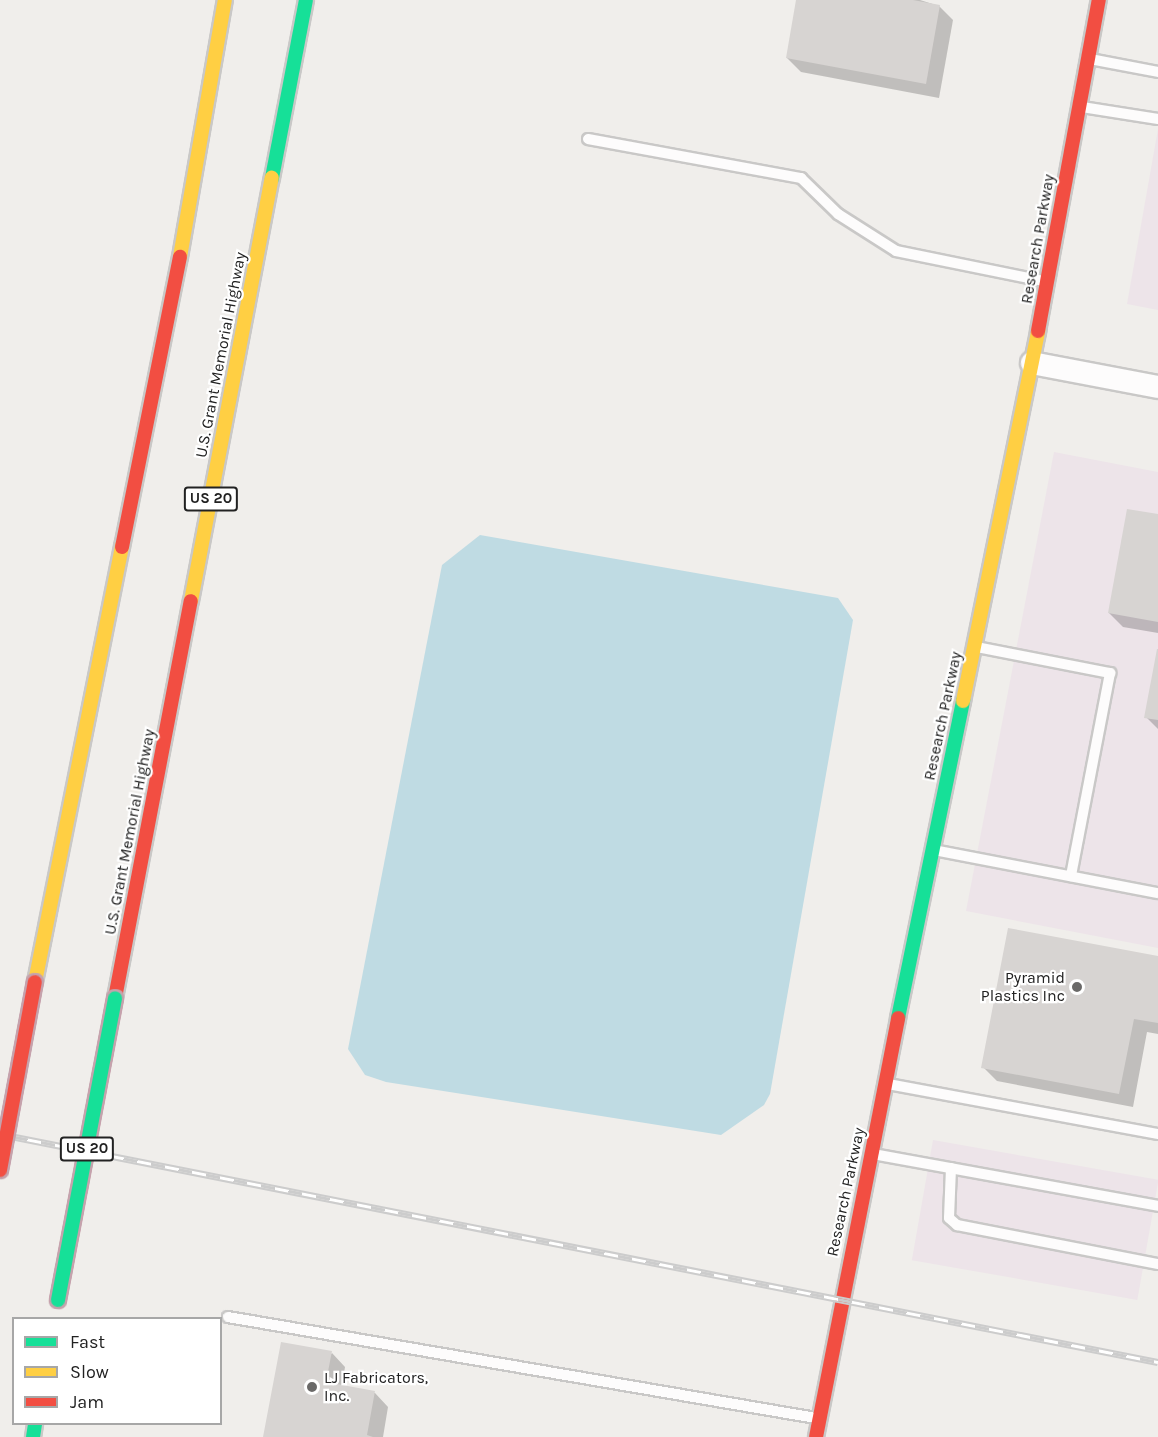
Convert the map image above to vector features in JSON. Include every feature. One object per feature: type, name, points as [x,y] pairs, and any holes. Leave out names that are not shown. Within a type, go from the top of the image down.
[{"type":"main road","points":[[0,1170],[35,982],[178,268],[225,0]]},
{"type":"main road","name":"U.S. Grant Memorial Highway","points":[[55,1317],[306,0]]},
{"type":"main road","name":"Research Parkway","points":[[816,1437],[870,1154],[1032,363],[1099,0]]},
{"type":"street","points":[[1032,363],[1158,387]]},
{"type":"lane","points":[[1088,59],[1158,72]]},
{"type":"lane","points":[[1079,107],[1158,119]]},
{"type":"lane","points":[[588,139],[801,178],[838,214],[896,251],[1047,281]]},
{"type":"lane","points":[[974,647],[1110,673],[1071,876]]},
{"type":"lane","points":[[933,849],[1158,893]]},
{"type":"lane","points":[[885,1083],[1158,1134]]},
{"type":"lane","points":[[870,1154],[1158,1206]]},
{"type":"lane","points":[[951,1168],[950,1218],[957,1226],[1158,1264]]},
{"type":"lane","points":[[228,1317],[819,1419]]},
{"type":"shaded area","points":[[1158,129],[1158,310],[1127,304]]},
{"type":"shaded area","points":[[1054,452],[1158,472],[1158,948],[966,911]]},
{"type":"shaded area","points":[[933,1140],[1158,1180],[1137,1300],[912,1260]]},
{"type":"water","points":[[480,535],[838,598],[853,620],[770,1094],[764,1105],[721,1135],[386,1082],[365,1075],[348,1049],[442,565]]},
{"type":"building","points":[[796,0],[913,0],[940,5],[926,84],[786,58]]},
{"type":"building","points":[[1127,509],[1158,514],[1158,622],[1108,613]]},
{"type":"building","points":[[1158,649],[1158,720],[1144,718]]},
{"type":"building","name":"Pyramid Plastics Inc","points":[[1008,928],[1158,956],[1158,1023],[1134,1019],[1119,1094],[981,1068]]},
{"type":"building","name":"LJ Fabricators, Inc.","points":[[281,1342],[332,1351],[326,1382],[375,1391],[367,1435],[373,1437],[263,1437]]},
{"type":"railway","points":[[0,1134],[1158,1362]]},
{"type":"traffic: fast","points":[[272,178],[306,0]]},
{"type":"traffic: fast","points":[[898,1018],[963,701]]},
{"type":"traffic: fast","points":[[58,1300],[115,998]]},
{"type":"traffic: fast","points":[[33,1437],[35,1425]]},
{"type":"traffic: slow","points":[[180,257],[225,0]]},
{"type":"traffic: slow","points":[[191,601],[272,178]]},
{"type":"traffic: slow","points":[[963,701],[1038,331]]},
{"type":"traffic: slow","points":[[35,982],[122,547]]},
{"type":"traffic: jam","points":[[1038,331],[1099,0]]},
{"type":"traffic: jam","points":[[122,547],[180,257]]},
{"type":"traffic: jam","points":[[115,998],[191,601]]},
{"type":"traffic: jam","points":[[0,1170],[35,982]]},
{"type":"traffic: jam","points":[[816,1437],[898,1018]]},
{"type":"place","name":"Pyramid Plastics Inc","points":[[1077,987]]},
{"type":"place","name":"LJ Fabricators, Inc.","points":[[312,1387]]}]
